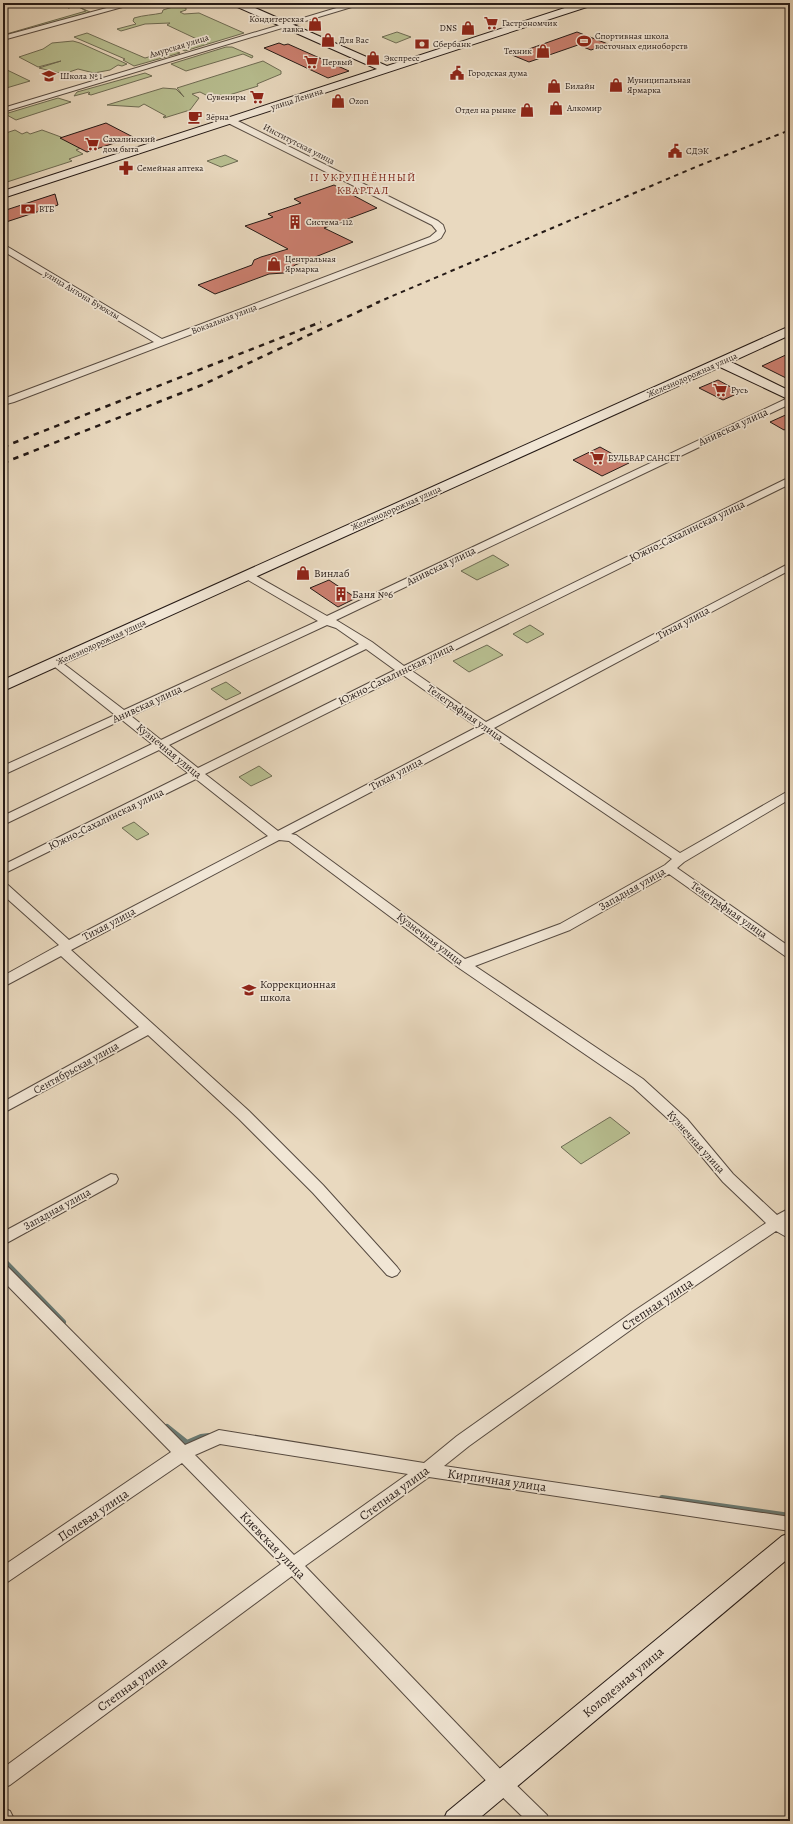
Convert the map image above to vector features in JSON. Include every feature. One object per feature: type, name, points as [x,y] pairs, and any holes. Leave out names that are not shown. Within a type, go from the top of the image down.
[{"type":"main road","points":[[236,3],[387,70]]},
{"type":"main road","name":"улица Ленина","points":[[3,195],[590,3]]},
{"type":"main road","name":"Железнодорожная улица","points":[[3,686],[790,330]]},
{"type":"main road","points":[[721,362],[790,396]]},
{"type":"main road","name":"Колодезная улица","points":[[456,1821],[790,1543]]},
{"type":"street","points":[[3,38],[133,3]]},
{"type":"street","name":"Амурская улица","points":[[3,110],[361,3]]},
{"type":"street","name":"Институтская улица","points":[[231,121],[435,223],[440,227],[441,231]]},
{"type":"street","name":"Вокзальная улица","points":[[3,402],[433,239],[438,236],[441,231]]},
{"type":"street","name":"улица Антона Буюклы","points":[[3,247],[161,343]]},
{"type":"street","name":"Анивская улица","points":[[3,771],[328,620],[790,400]]},
{"type":"street","name":"Южно-Сахалинская улица","points":[[3,870],[790,480]]},
{"type":"street","name":"Тихая улица","points":[[3,982],[790,566]]},
{"type":"street","name":"Телеграфная улица","points":[[246,575],[316,616],[340,626],[368,644],[486,728],[680,859]]},
{"type":"street","points":[[3,821],[368,644]]},
{"type":"street","name":"Кузнечная улица","points":[[56,663],[277,836],[292,838],[371,894],[464,965],[638,1084],[682,1123],[728,1178],[786,1223]]},
{"type":"street","name":"Западная улица","points":[[464,965],[565,927],[669,868],[680,859],[790,794]]},
{"type":"street","name":"Телеграфная улица","points":[[669,868],[790,953]]},
{"type":"street","points":[[3,888],[244,1115],[318,1189],[392,1271]]},
{"type":"street","name":"Сентябрьская улица","points":[[3,1108],[150,1028]]},
{"type":"street","name":"Западная улица","points":[[3,1239],[111,1179]]},
{"type":"street","name":"Степная улица","points":[[3,1779],[293,1565],[427,1470],[463,1441],[640,1315],[786,1223]]},
{"type":"street","name":"Киевская улица","points":[[3,1271],[293,1565],[501,1783],[540,1821]]},
{"type":"street","name":"Кирпичная улица","points":[[183,1453],[218,1437],[790,1524]]},
{"type":"street","name":"Полевая улица","points":[[3,1576],[183,1453]]},
{"type":"street","points":[[3,1817],[6,1821]]},
{"type":"green space","points":[[77,6],[90,12],[3,38],[3,35],[86,11]]},
{"type":"green space","points":[[176,6],[186,8],[186,10],[180,12],[184,14],[199,13],[244,33],[185,51],[179,48],[201,41],[167,25],[170,23],[145,24],[121,31],[117,29],[136,24],[133,21],[134,18],[162,13],[163,10]]},
{"type":"green space","points":[[397,32],[411,37],[396,43],[382,37]]},
{"type":"green space","points":[[87,33],[145,58],[173,50],[180,53],[134,66],[123,60],[125,59],[74,37]]},
{"type":"green space","points":[[73,41],[127,64],[122,66],[118,65],[110,70],[94,73],[78,69],[63,74],[39,68],[61,61],[38,67],[19,57],[43,49],[52,43]]},
{"type":"green space","points":[[226,47],[232,47],[253,56],[252,58],[243,54],[186,71],[171,64]]},
{"type":"green space","points":[[263,61],[281,71],[281,74],[257,84],[258,86],[226,96],[211,94],[206,95],[200,92],[192,94],[199,98],[190,110],[164,118],[163,117],[166,116],[144,104],[139,107],[107,105],[163,88],[176,89],[184,97],[177,88]]},
{"type":"green space","points":[[3,69],[5,69],[30,81],[3,89]]},
{"type":"green space","points":[[145,73],[152,76],[91,95],[88,94],[90,93],[89,92],[74,96],[77,92]]},
{"type":"green space","points":[[58,98],[71,102],[16,120],[5,114]]},
{"type":"green space","points":[[15,130],[22,134],[27,132],[30,134],[42,130],[61,137],[81,148],[76,150],[83,154],[69,159],[72,161],[7,182],[3,180],[3,134]]},
{"type":"green space","points":[[225,155],[238,161],[221,167],[207,161]]},
{"type":"green space","points":[[493,555],[509,565],[477,580],[461,571]]},
{"type":"green space","points":[[530,625],[544,634],[527,643],[513,634]]},
{"type":"green space","points":[[487,645],[503,655],[469,672],[453,661]]},
{"type":"green space","points":[[226,682],[241,693],[226,700],[211,689]]},
{"type":"green space","points":[[259,766],[272,776],[251,786],[239,777]]},
{"type":"green space","points":[[134,822],[149,834],[137,840],[122,828]]},
{"type":"green space","points":[[610,1117],[630,1133],[581,1164],[561,1147]]},
{"type":"building","points":[[577,32],[608,44],[591,50],[578,45],[529,62],[512,55]]},
{"type":"building","name":"Первый","points":[[279,43],[284,45],[288,44],[349,71],[328,78],[264,48]]},
{"type":"building","name":"Сахалинский дом быта","points":[[106,123],[133,137],[87,152],[60,138]]},
{"type":"building","points":[[334,185],[377,208],[324,228],[353,242],[295,265],[284,273],[269,274],[215,294],[198,285],[252,265],[254,260],[261,257],[288,249],[245,226],[273,217],[268,214],[301,203],[294,199]]},
{"type":"building","name":"ВТБ","points":[[55,194],[58,205],[3,223],[3,211]]},
{"type":"building","points":[[790,353],[790,380],[762,366]]},
{"type":"building","name":"Русь","points":[[718,380],[741,392],[723,400],[699,388]]},
{"type":"building","points":[[790,413],[790,427],[784,430],[770,422]]},
{"type":"building","name":"БУЛЬВАР САНСЕТ","points":[[600,447],[629,463],[602,476],[573,460]]},
{"type":"building","name":"Баня №6","points":[[329,580],[356,598],[338,607],[310,588]]},
{"type":"waterway","points":[[3,1260],[63,1322]]},
{"type":"waterway","points":[[167,1427],[187,1443],[201,1437],[209,1436]]},
{"type":"waterway","points":[[662,1498],[790,1516]]},
{"type":"railway","points":[[376,303],[698,166],[790,130]]},
{"type":"railway","points":[[3,463],[202,385],[379,302]]},
{"type":"railway","points":[[3,447],[321,322]]},
{"type":"place","name":"Гастрономчик","points":[[491,23]]},
{"type":"place","name":"Кондитерская лавка","points":[[315,24]]},
{"type":"place","name":"DNS","points":[[468,28]]},
{"type":"place","name":"Для Вас","points":[[328,40]]},
{"type":"place","name":"Спортивная школа восточных единоборств","points":[[584,41]]},
{"type":"place","name":"Сбербанк","points":[[422,44]]},
{"type":"place","name":"Техник","points":[[543,51]]},
{"type":"place","name":"Экспресс","points":[[373,58]]},
{"type":"place","name":"Первый","points":[[311,62]]},
{"type":"place","name":"Городская дума","points":[[457,73]]},
{"type":"place","name":"Школа № 1","points":[[49,76]]},
{"type":"place","name":"Муниципальная Ярмарка","points":[[616,85]]},
{"type":"place","name":"Билайн","points":[[554,86]]},
{"type":"place","name":"Сувениры","points":[[257,97]]},
{"type":"place","name":"Ozon","points":[[338,101]]},
{"type":"place","name":"Алкомир","points":[[556,108]]},
{"type":"place","name":"Отдел на рынке","points":[[527,110]]},
{"type":"place","name":"Зёрна","points":[[195,117]]},
{"type":"place","name":"Сахалинский дом быта","points":[[92,144]]},
{"type":"place","name":"СДЭК","points":[[675,151]]},
{"type":"place","name":"Семейная аптека","points":[[126,168]]},
{"type":"place","name":"ВТБ","points":[[28,209]]},
{"type":"place","name":"Система-112","points":[[295,222]]},
{"type":"place","name":"Центральная Ярмарка","points":[[274,264]]},
{"type":"place","name":"Русь","points":[[720,390]]},
{"type":"place","name":"БУЛЬВАР САНСЕТ","points":[[597,458]]},
{"type":"place","name":"Винлаб","points":[[303,573]]},
{"type":"place","name":"Баня №6","points":[[341,594]]},
{"type":"place","name":"Коррекционная школа","points":[[249,990]]},
{"type":"district","name":"II УКРУПНЁННЫЙ КВАРТАЛ","points":[[363,183]]}]
